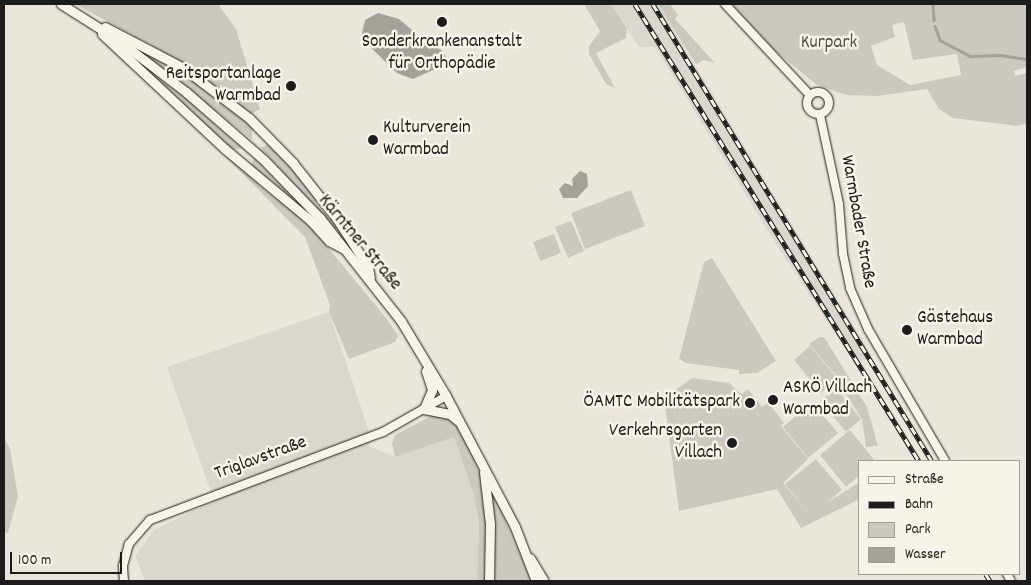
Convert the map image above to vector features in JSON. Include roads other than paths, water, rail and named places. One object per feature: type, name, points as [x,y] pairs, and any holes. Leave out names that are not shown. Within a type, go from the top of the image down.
[{"type":"main road","name":"Kärntner Straße","points":[[62,4],[145,61],[238,136],[264,160],[346,250],[370,280],[427,364],[446,396],[483,462],[526,552],[536,581]]},
{"type":"main road","points":[[86,19],[225,148],[311,221],[329,241],[346,250]]},
{"type":"main road","points":[[86,19],[125,35],[182,67],[250,118],[293,163],[337,219],[368,267],[370,280]]},
{"type":"main road","points":[[427,364],[432,390],[424,409],[450,414],[463,426]]},
{"type":"main road","points":[[483,462],[490,524],[488,581]]},
{"type":"main road","points":[[526,552],[538,566],[544,581]]},
{"type":"street","name":"Warmbader Straße","points":[[725,4],[810,95]]},
{"type":"street","name":"Warmbader Straße","points":[[810,95],[821,92],[829,99],[828,109],[820,115]]},
{"type":"street","name":"Warmbader Straße","points":[[810,95],[808,108],[820,115],[839,204],[843,254],[850,288],[868,329],[944,460]]},
{"type":"street","name":"Triglavstraße","points":[[124,581],[123,566],[129,544],[150,520],[383,432],[446,396]]},
{"type":"water","points":[[378,13],[399,19],[425,41],[441,50],[446,56],[444,65],[413,79],[397,73],[361,38],[365,20]]},
{"type":"water","points":[[580,171],[587,174],[588,186],[577,198],[563,198],[559,189],[565,183],[573,186],[572,179]]},
{"type":"waterway","points":[[933,4],[934,20]]},
{"type":"waterway","points":[[935,26],[940,40],[970,56],[1001,55],[1027,59]]},
{"type":"railway","points":[[635,4],[918,460]]},
{"type":"railway","points":[[653,4],[931,460]]},
{"type":"railway","points":[[987,575],[990,581]]},
{"type":"place","name":"Sonderkrankenanstalt für Orthopädie","points":[[442,22]]},
{"type":"place","name":"Reitsportanlage Warmbad","points":[[291,86]]},
{"type":"place","name":"Kulturverein Warmbad","points":[[373,140]]},
{"type":"place","name":"Gästehaus Warmbad","points":[[907,330]]},
{"type":"place","name":"ASKÖ Villach Warmbad","points":[[773,400]]},
{"type":"place","name":"ÖAMTC Mobilitätspark","points":[[750,403]]},
{"type":"place","name":"Verkehrsgarten Villach","points":[[732,443]]},
{"type":"park label","name":"Kurpark","points":[[829,44]]}]
